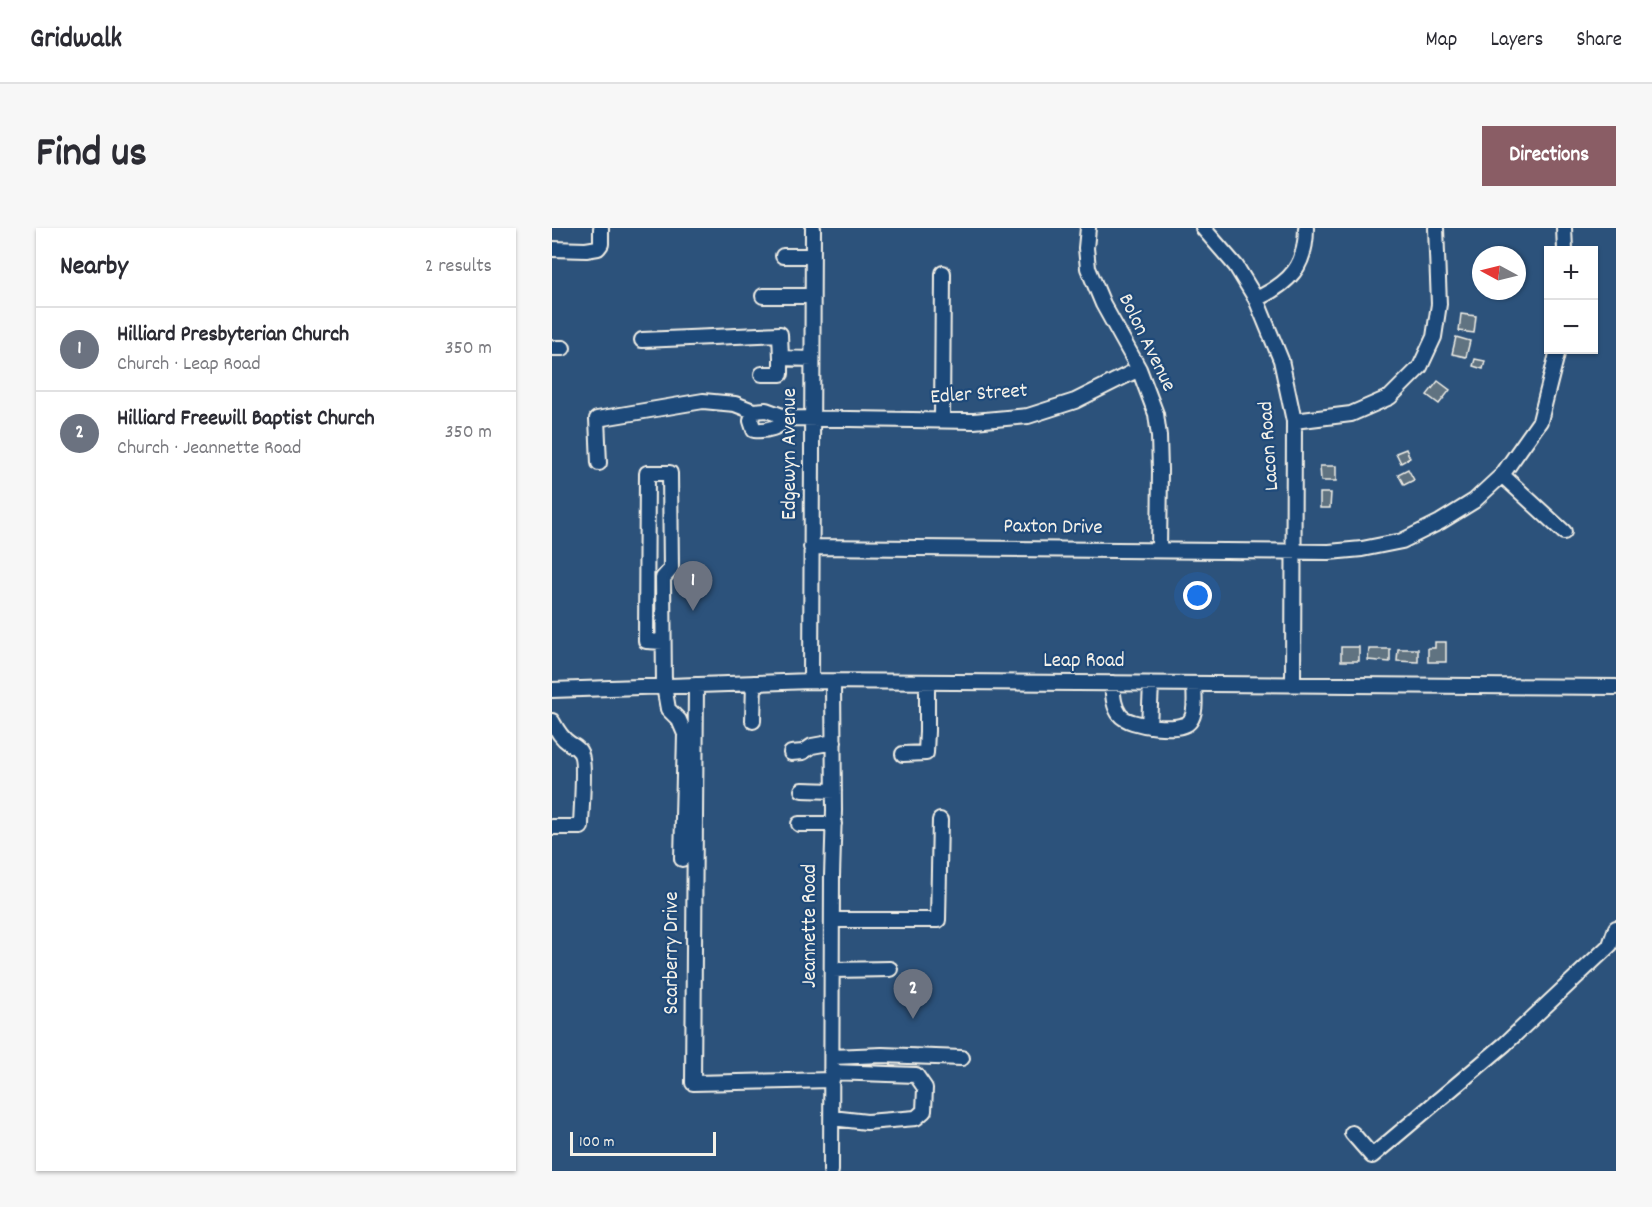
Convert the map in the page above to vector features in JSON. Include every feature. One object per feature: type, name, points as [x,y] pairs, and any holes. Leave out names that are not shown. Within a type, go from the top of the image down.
[{"type":"street","points":[[552,249],[598,248],[601,243],[601,228]]},
{"type":"street","name":"Edgewyn Avenue","points":[[811,681],[813,228]]},
{"type":"street","name":"Bolon Avenue","points":[[1088,228],[1086,248],[1088,268],[1103,304],[1139,369],[1156,414],[1159,436],[1159,550]]},
{"type":"street","name":"Lacon Road","points":[[1203,228],[1236,266],[1256,299],[1281,360],[1294,421],[1293,684]]},
{"type":"street","points":[[1256,299],[1284,283],[1294,273],[1304,252],[1306,228]]},
{"type":"street","points":[[1294,421],[1351,414],[1390,397],[1420,367],[1434,337],[1439,304],[1436,228]]},
{"type":"street","points":[[1564,228],[1565,246]]},
{"type":"street","points":[[783,256],[813,256]]},
{"type":"street","points":[[942,420],[943,273]]},
{"type":"street","points":[[763,296],[813,296]]},
{"type":"street","points":[[642,340],[780,334],[782,374],[762,374]]},
{"type":"street","name":"Paxton Drive","points":[[811,547],[1329,552],[1362,549],[1402,541],[1440,522],[1474,501],[1502,476],[1540,421],[1557,354]]},
{"type":"street","points":[[781,358],[812,359]]},
{"type":"street","name":"Edler Street","points":[[788,418],[974,421],[1028,416],[1075,401],[1139,369]]},
{"type":"street","points":[[599,463],[597,419],[703,401],[735,404],[753,411],[766,410],[788,418],[778,427],[754,430],[750,421],[753,411]]},
{"type":"street","points":[[663,642],[646,641],[647,473],[670,473],[671,568],[663,578],[664,686],[668,709],[679,720],[685,734],[682,859]]},
{"type":"street","points":[[1502,476],[1564,532]]},
{"type":"street","name":"Leap Road","points":[[552,690],[811,681],[1616,687]]},
{"type":"street","name":"Jeannette Road","points":[[831,1171],[833,682]]},
{"type":"street","points":[[903,754],[926,753],[927,682]]},
{"type":"street","points":[[753,721],[754,683]]},
{"type":"street","points":[[1112,683],[1114,704],[1121,716],[1130,722],[1149,726],[1180,727],[1189,723],[1192,718],[1194,684]]},
{"type":"street","points":[[1149,726],[1151,684]]},
{"type":"street","name":"Scarberry Drive","points":[[696,685],[693,1083],[832,1076]]},
{"type":"street","points":[[552,721],[559,735],[582,753],[583,768],[581,827],[552,826]]},
{"type":"street","points":[[791,753],[803,752],[812,746],[834,742]]},
{"type":"street","points":[[802,790],[834,791]]},
{"type":"street","points":[[832,920],[938,920],[940,820]]},
{"type":"street","points":[[799,824],[834,824]]},
{"type":"street","points":[[1352,1133],[1372,1155],[1505,1044],[1610,945],[1616,928]]},
{"type":"street","points":[[832,970],[890,969]]},
{"type":"street","points":[[832,1057],[882,1055],[963,1058]]},
{"type":"street","points":[[832,1076],[916,1076],[925,1088],[924,1111],[916,1118],[867,1122],[832,1118]]},
{"type":"building","points":[[1461,314],[1476,316],[1474,333],[1459,331]]},
{"type":"building","points":[[1456,337],[1470,341],[1466,357],[1452,354]]},
{"type":"building","points":[[1475,359],[1485,361],[1483,369],[1473,366]]},
{"type":"building","points":[[1438,381],[1450,390],[1439,404],[1427,395]]},
{"type":"building","points":[[1406,449],[1410,458],[1401,463],[1396,453]]},
{"type":"building","points":[[1320,466],[1336,466],[1336,481],[1321,481]]},
{"type":"building","points":[[1408,469],[1414,480],[1404,485],[1398,474]]},
{"type":"building","points":[[1320,493],[1331,493],[1330,508],[1320,508]]},
{"type":"building","points":[[1435,642],[1446,642],[1446,662],[1428,662],[1428,648],[1435,648]]},
{"type":"building","points":[[1341,647],[1359,647],[1359,661],[1341,661]]},
{"type":"building","points":[[1369,649],[1390,649],[1390,662],[1368,660]]},
{"type":"building","points":[[1398,649],[1418,649],[1418,662],[1397,661]]},
{"type":"place","name":"Hilliard Presbyterian Church","points":[[693,611]]},
{"type":"place","name":"Hilliard Freewill Baptist Church","points":[[913,1019]]}]
